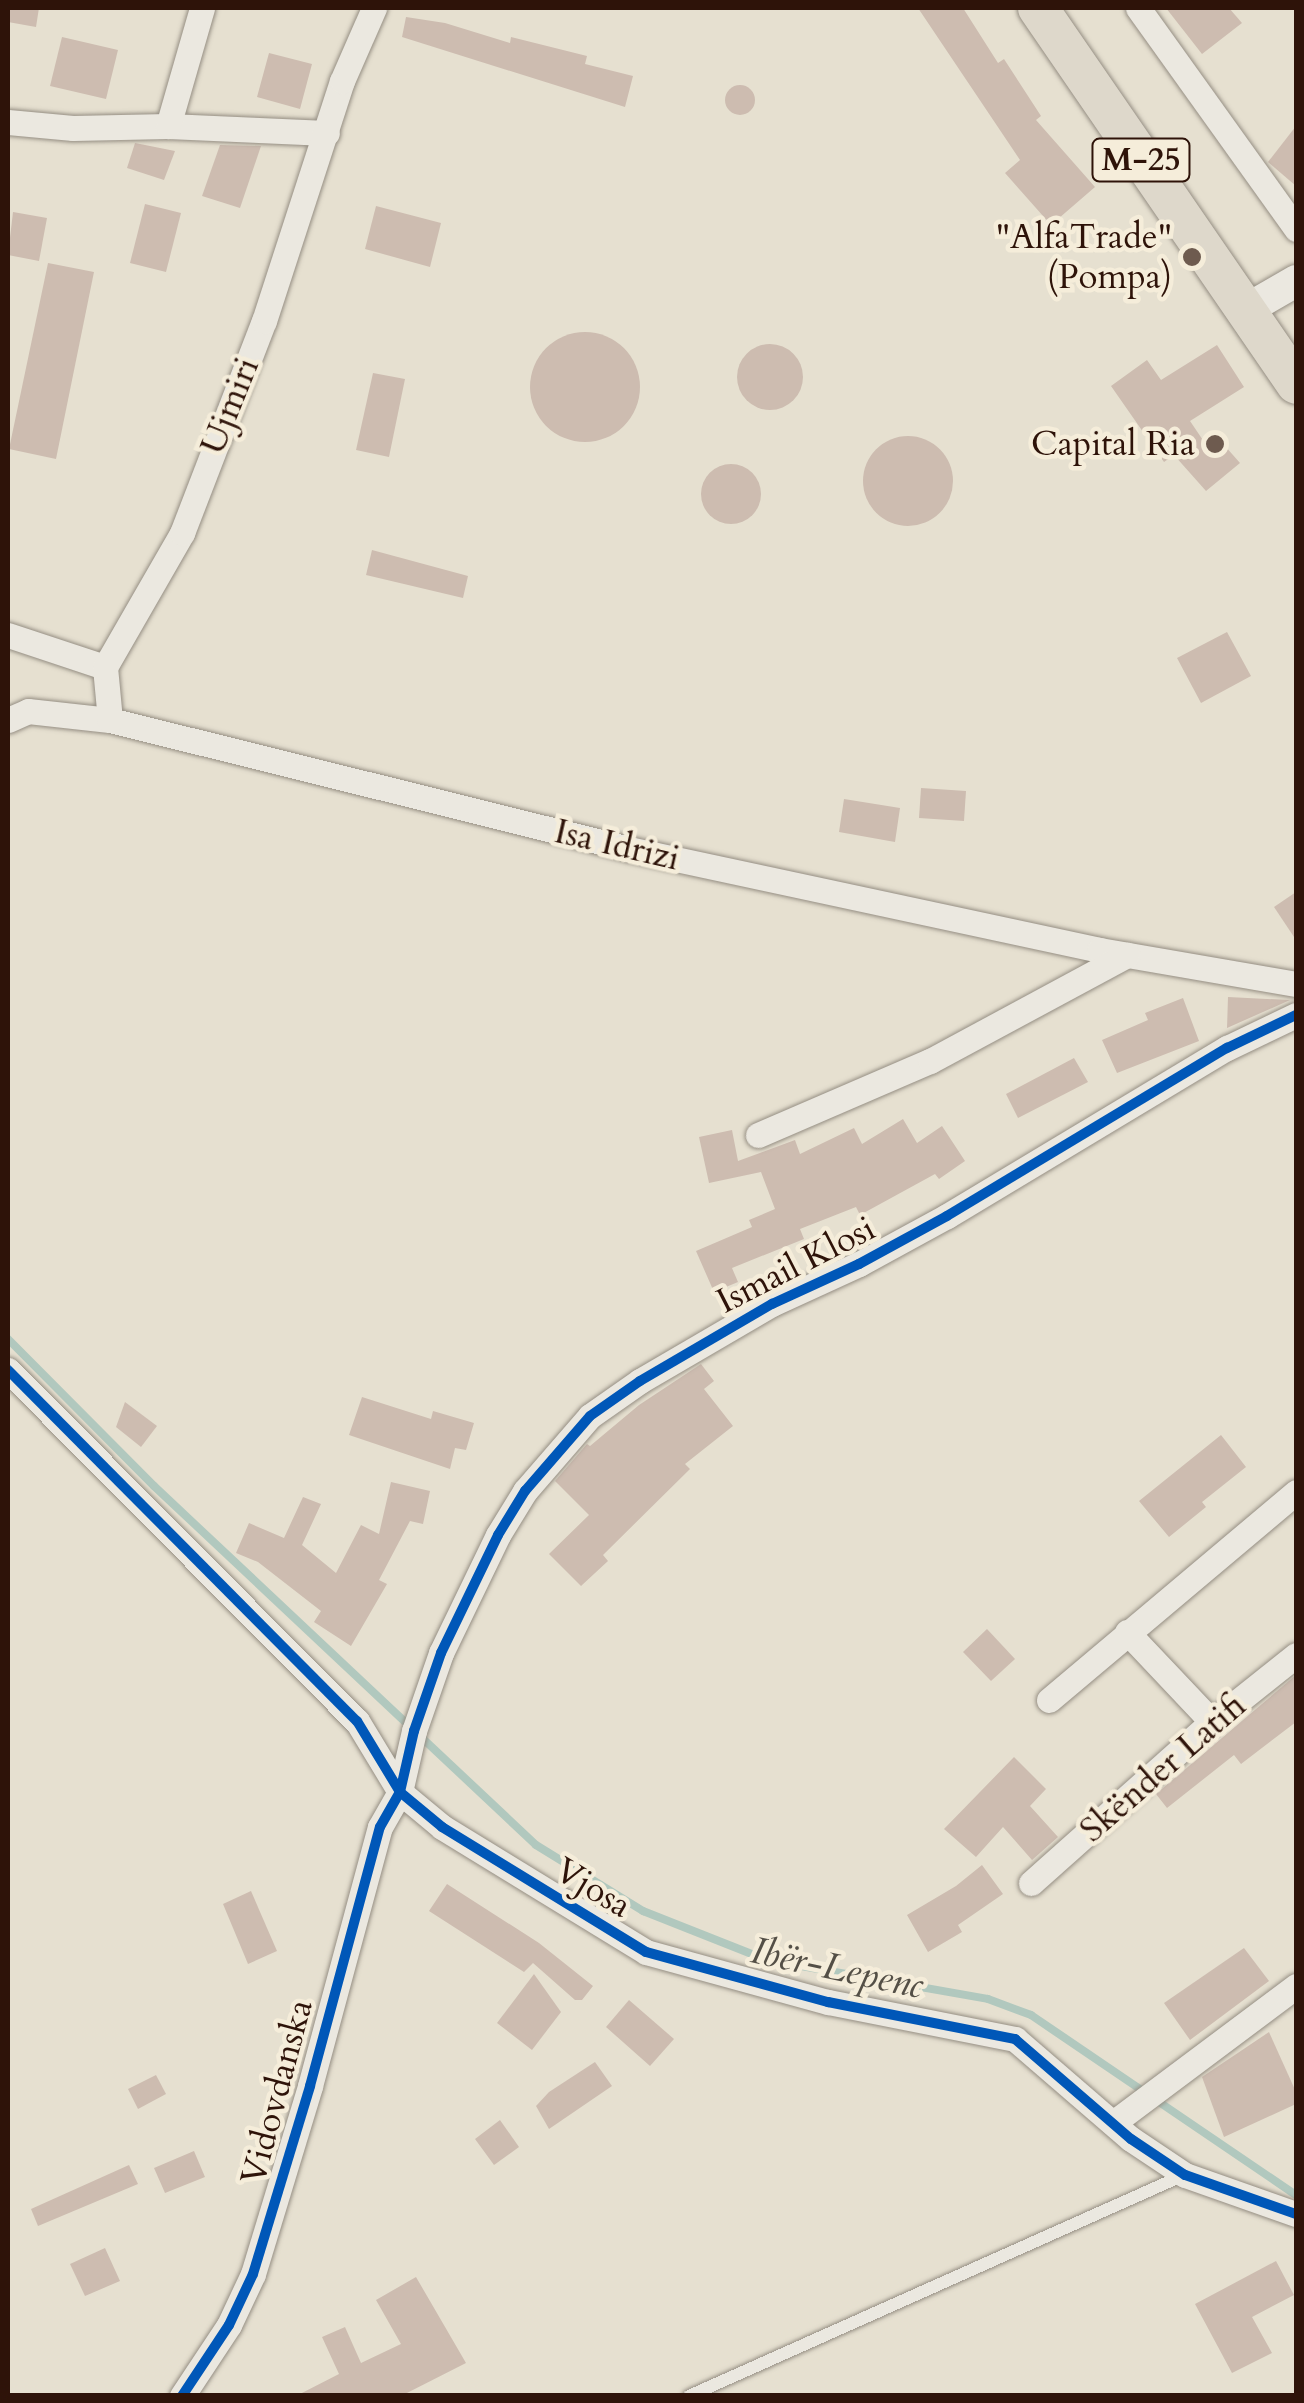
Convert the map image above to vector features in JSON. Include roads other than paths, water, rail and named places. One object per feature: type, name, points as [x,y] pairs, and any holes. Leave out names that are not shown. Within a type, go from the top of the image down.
[{"type":"main road","name":"M-25","points":[[1038,8],[1251,308],[1296,361]]},
{"type":"main road","name":"M-25","points":[[1055,8],[1251,308],[1296,384]]},
{"type":"street","points":[[168,126],[202,8]]},
{"type":"street","name":"Ujmiri","points":[[105,666],[182,532],[264,321],[342,81],[374,8]]},
{"type":"street","points":[[1138,8],[1296,228]]},
{"type":"street","points":[[8,122],[73,128],[168,126],[327,133]]},
{"type":"street","points":[[1251,308],[1296,281]]},
{"type":"street","points":[[8,635],[105,666],[110,720],[28,711],[8,720]]},
{"type":"street","name":"Isa Idrizi","points":[[110,720],[629,849],[1127,956],[1296,984]]},
{"type":"street","points":[[758,1135],[930,1061],[1127,956]]},
{"type":"street","name":"Ismail Klosi","points":[[400,1792],[414,1731],[441,1653],[498,1535],[525,1491],[590,1416],[640,1380],[772,1304],[859,1264],[1227,1048],[1296,1015]]},
{"type":"street","name":"Vjosa","points":[[8,1370],[357,1720],[400,1792],[442,1827],[646,1952],[828,2002],[1016,2039],[1113,2123],[1185,2175],[1296,2214]]},
{"type":"street","points":[[1049,1700],[1296,1492]]},
{"type":"street","points":[[1127,1632],[1212,1722]]},
{"type":"street","name":"Skënder Latifi","points":[[1031,1883],[1212,1722],[1296,1655]]},
{"type":"street","name":"Vidovdanska","points":[[182,2396],[229,2326],[253,2274],[310,2086],[380,1827],[400,1792]]},
{"type":"street","points":[[1113,2123],[1296,1986]]},
{"type":"lane","points":[[688,2396],[1185,2175]]},
{"type":"waterway","name":"Ibër-Lepenc","points":[[8,1339],[154,1486],[536,1845],[643,1911],[767,1960],[988,1999],[1031,2015],[1296,2195]]},
{"type":"place","name":"\"AlfaTrade\" (Pompa)","points":[[1192,257]]},
{"type":"place","name":"Capital Ria","points":[[1215,444]]}]
